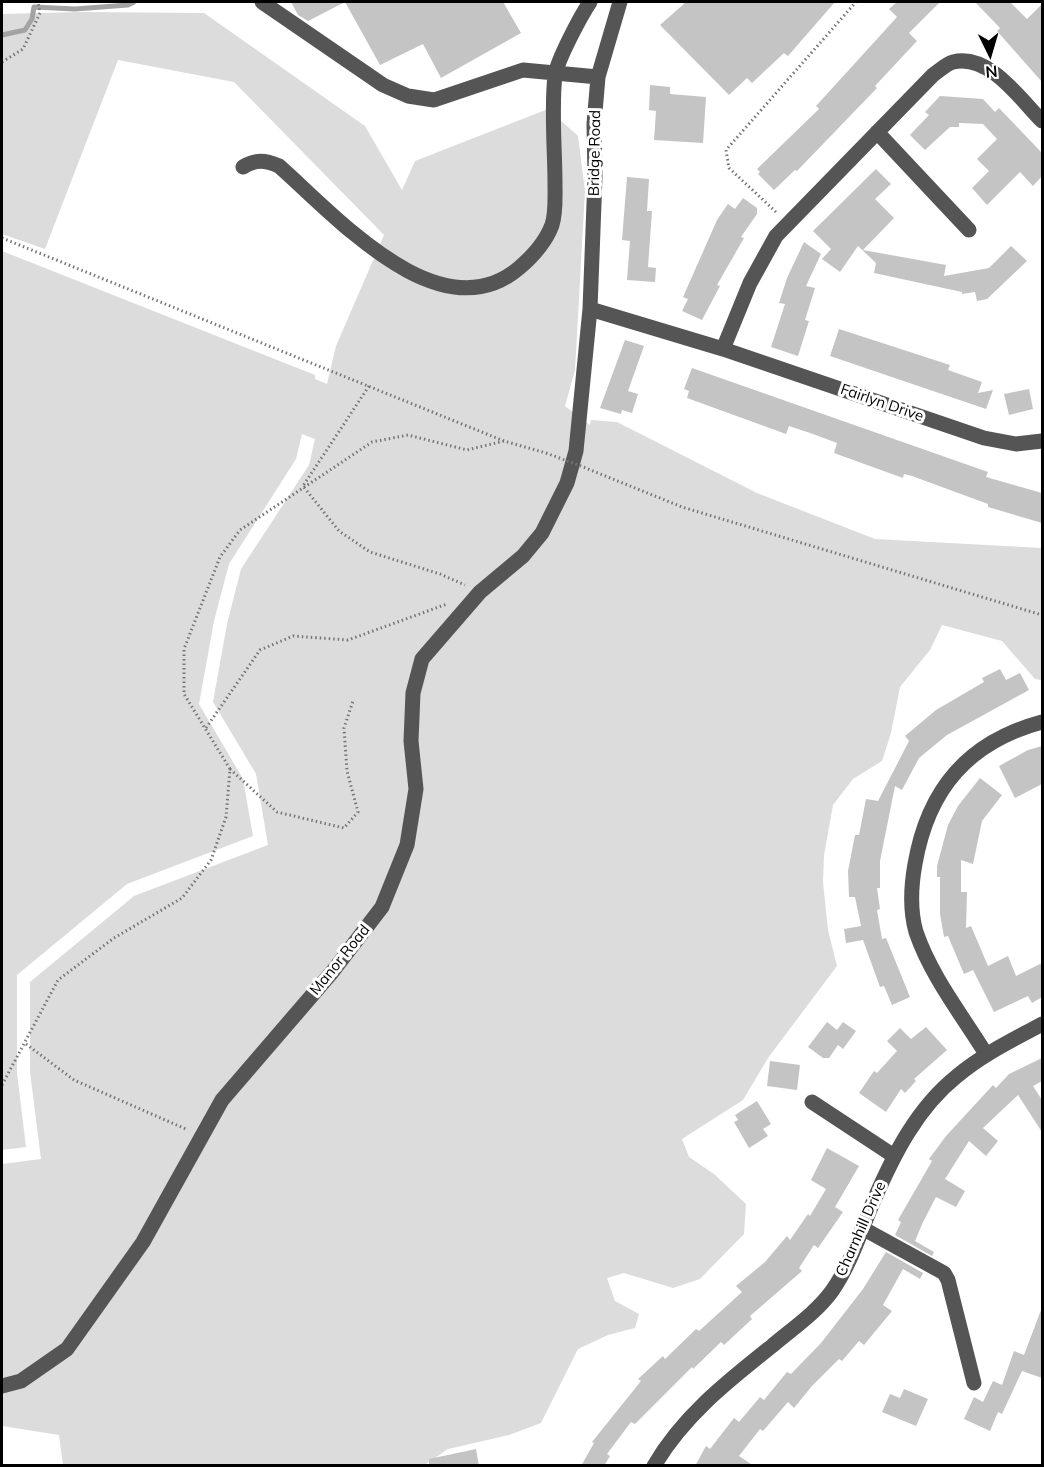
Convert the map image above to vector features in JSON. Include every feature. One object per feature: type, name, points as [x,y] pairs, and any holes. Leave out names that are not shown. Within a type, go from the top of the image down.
[{"type":"street","points":[[262,2],[383,85],[408,96],[434,100],[522,70],[598,77]]},
{"type":"street","points":[[243,167],[252,162],[266,161],[279,166],[370,248],[392,264],[433,281],[464,289],[484,287],[508,278],[526,262],[552,225],[555,199],[555,74],[590,2]]},
{"type":"street","name":"Bridge Road","points":[[567,483],[578,440],[590,309],[595,177],[594,124],[598,77],[620,2]]},
{"type":"street","points":[[723,349],[750,283],[776,236],[933,75],[952,62],[977,63],[997,75],[1042,121]]},
{"type":"street","points":[[877,132],[969,230]]},
{"type":"street","name":"Fairlyn Drive","points":[[590,309],[723,349],[984,438],[1016,444],[1042,441]]},
{"type":"street","name":"Manor Road","points":[[2,1386],[21,1381],[67,1349],[143,1242],[222,1100],[333,971],[382,907],[407,845],[409,834],[416,789],[411,741],[413,693],[422,659],[480,592],[524,556],[542,534],[567,483]]},
{"type":"street","points":[[986,1054],[930,965],[916,930],[911,886],[918,846],[928,815],[942,787],[979,750],[1017,729],[1042,722]]},
{"type":"street","name":"Charnhill Drive","points":[[654,1466],[668,1441],[719,1388],[806,1318],[832,1291],[852,1255],[861,1228],[905,1134],[931,1102],[955,1077],[986,1054],[1042,1024]]},
{"type":"street","points":[[812,1102],[894,1156]]},
{"type":"street","points":[[861,1228],[944,1273],[974,1383]]},
{"type":"path","points":[[2,62],[23,49],[40,13],[38,2]]},
{"type":"path","points":[[787,223],[729,168],[726,150],[856,2]]},
{"type":"path","points":[[2,238],[504,441],[546,453],[682,507],[1042,615]]},
{"type":"path","points":[[303,486],[369,386]]},
{"type":"path","points":[[353,701],[344,728],[347,771],[358,812],[345,828],[277,812],[230,769],[184,694],[184,649],[220,557],[240,530],[372,442],[408,435],[467,450],[504,441]]},
{"type":"path","points":[[303,486],[339,531],[370,552],[440,574],[480,592]]},
{"type":"path","points":[[206,728],[260,650],[293,636],[348,640],[449,603]]},
{"type":"path","points":[[2,1085],[26,1044],[58,980],[114,938],[182,898],[211,860],[226,817],[230,769]]},
{"type":"path","points":[[26,1044],[74,1080],[202,1136]]},
{"type":"shaded area","points":[[204,13],[365,126],[402,190],[415,161],[548,109],[578,136],[585,191],[575,370],[565,406],[590,425],[591,420],[617,422],[757,493],[875,539],[1042,548],[1042,680],[1035,679],[1002,641],[942,625],[930,650],[900,687],[891,733],[882,761],[853,779],[833,805],[824,855],[823,882],[828,930],[837,966],[768,1058],[743,1100],[682,1139],[689,1157],[714,1174],[746,1204],[744,1234],[700,1279],[673,1288],[624,1273],[607,1278],[615,1301],[639,1314],[635,1328],[608,1335],[578,1349],[541,1423],[509,1435],[448,1449],[423,1466],[63,1465],[59,1435],[2,1426],[2,1164],[41,1159],[30,1072],[30,982],[134,896],[268,845],[256,774],[213,702],[227,624],[241,569],[309,465],[315,439],[302,434],[296,459],[229,564],[214,621],[199,704],[243,779],[253,836],[127,884],[17,975],[17,1073],[26,1147],[2,1150],[2,251],[315,375],[315,379],[327,384],[336,346],[384,235],[234,82],[118,60],[45,249],[2,234],[2,14]]},
{"type":"building","points":[[291,2],[345,2],[308,21],[298,15]]},
{"type":"building","points":[[345,2],[503,2],[521,33],[441,78],[423,44],[380,65]]},
{"type":"building","points":[[686,2],[835,2],[788,56],[784,53],[752,83],[747,78],[729,95],[660,25]]},
{"type":"building","points":[[897,2],[940,2],[909,33],[917,41],[875,86],[877,88],[797,171],[795,170],[774,190],[758,174],[760,172],[757,169],[819,109],[816,106],[897,17],[889,9]]},
{"type":"building","points":[[975,2],[1010,2],[1027,19],[1042,4],[1042,82],[997,31],[1000,28]]},
{"type":"building","points":[[650,85],[670,87],[670,94],[706,97],[703,143],[654,140],[656,111],[649,110]]},
{"type":"building","points":[[940,96],[983,99],[995,112],[999,108],[1042,153],[1042,176],[1033,186],[1020,172],[987,205],[972,188],[989,171],[977,159],[997,139],[983,124],[959,123],[959,127],[950,127],[925,150],[910,135],[929,115],[925,112]]},
{"type":"building","points":[[876,169],[891,184],[875,199],[894,218],[863,250],[946,265],[944,276],[989,268],[1011,246],[1027,261],[987,299],[977,301],[975,292],[962,294],[962,292],[874,273],[876,263],[858,246],[840,272],[822,259],[831,249],[813,231]]},
{"type":"building","points":[[627,177],[649,179],[647,211],[652,211],[648,267],[656,268],[655,282],[627,280],[630,241],[622,240]]},
{"type":"building","points":[[743,198],[757,208],[757,214],[741,237],[744,238],[717,285],[720,286],[702,320],[682,311],[688,299],[683,297],[717,220],[728,204],[735,209]]},
{"type":"building","points":[[804,242],[821,254],[806,286],[815,288],[805,320],[809,321],[798,356],[771,347],[785,304],[779,303],[787,278]]},
{"type":"building","points":[[839,329],[950,365],[948,370],[982,382],[978,393],[993,390],[986,409],[830,356]]},
{"type":"building","points":[[625,340],[644,346],[628,391],[638,394],[632,413],[622,410],[621,414],[600,408]]},
{"type":"building","points":[[692,368],[988,472],[986,477],[1042,493],[1042,523],[988,507],[988,504],[912,476],[904,474],[903,478],[834,453],[837,443],[813,434],[789,426],[786,434],[687,398],[689,391],[684,389]]},
{"type":"building","points":[[1029,389],[1033,409],[1009,415],[1004,394]]},
{"type":"building","points":[[1000,669],[1006,680],[1020,673],[1029,690],[947,735],[919,758],[902,790],[895,786],[880,861],[880,888],[877,888],[880,909],[877,910],[882,939],[886,938],[910,997],[892,1005],[884,986],[880,987],[863,940],[846,943],[844,929],[861,926],[855,897],[849,897],[848,871],[855,835],[859,835],[866,799],[878,801],[909,741],[905,736],[936,710],[984,682],[982,678]]},
{"type":"building","points":[[1042,746],[1042,784],[1015,798],[999,766],[1028,750]]},
{"type":"building","points":[[980,778],[1002,795],[982,821],[973,864],[961,860],[961,892],[967,892],[966,928],[971,926],[988,966],[1008,956],[1016,976],[1042,963],[1042,997],[1032,1003],[1028,996],[994,1012],[973,970],[964,974],[948,936],[944,937],[940,914],[940,877],[937,877],[937,866],[948,825],[958,806]]},
{"type":"building","points":[[827,1022],[837,1030],[843,1022],[856,1031],[843,1049],[838,1045],[829,1058],[823,1058],[808,1047]]},
{"type":"building","points":[[926,1027],[947,1050],[914,1079],[916,1081],[905,1093],[901,1089],[886,1112],[859,1093],[874,1071],[877,1073],[897,1051],[887,1041],[900,1028],[911,1039]]},
{"type":"building","points":[[1042,1058],[1042,1081],[1033,1086],[1042,1100],[1042,1132],[1018,1095],[983,1128],[998,1141],[986,1156],[969,1141],[945,1179],[965,1191],[956,1207],[936,1197],[923,1222],[915,1241],[934,1252],[932,1256],[895,1235],[901,1222],[898,1220],[932,1161],[929,1159],[946,1136],[993,1085],[996,1088],[1009,1074]]},
{"type":"building","points":[[770,1061],[800,1065],[797,1090],[767,1086]]},
{"type":"building","points":[[757,1101],[771,1124],[763,1129],[768,1136],[749,1148],[734,1122],[738,1120],[735,1115]]},
{"type":"building","points":[[827,1148],[859,1166],[835,1207],[843,1212],[818,1248],[814,1245],[799,1268],[802,1271],[750,1316],[752,1319],[724,1345],[721,1342],[693,1369],[692,1367],[635,1424],[631,1422],[607,1454],[610,1456],[604,1466],[581,1466],[594,1443],[592,1442],[641,1381],[638,1379],[663,1356],[665,1359],[696,1329],[699,1331],[742,1292],[736,1286],[765,1262],[787,1236],[790,1240],[808,1214],[810,1216],[826,1189],[811,1180]]},
{"type":"building","points":[[886,1252],[923,1273],[920,1279],[903,1269],[883,1305],[892,1311],[864,1345],[859,1341],[842,1361],[839,1359],[812,1386],[794,1408],[788,1402],[763,1431],[760,1429],[739,1456],[754,1466],[695,1466],[706,1446],[710,1449],[734,1418],[739,1422],[760,1397],[764,1400],[787,1372],[791,1374],[821,1343],[863,1289]]},
{"type":"building","points":[[1041,1310],[1042,1378],[1022,1371],[1002,1414],[998,1412],[990,1431],[964,1419],[974,1397],[983,1402],[993,1381],[1002,1385],[1014,1351],[1024,1355]]},
{"type":"building","points":[[904,1389],[928,1399],[916,1426],[882,1412],[890,1394],[900,1398]]},
{"type":"building","points":[[476,1449],[479,1466],[429,1466],[429,1459]]},
{"type":"waterway","points":[[2,35],[25,30],[32,19],[34,7],[75,9],[128,5],[134,2]]}]
